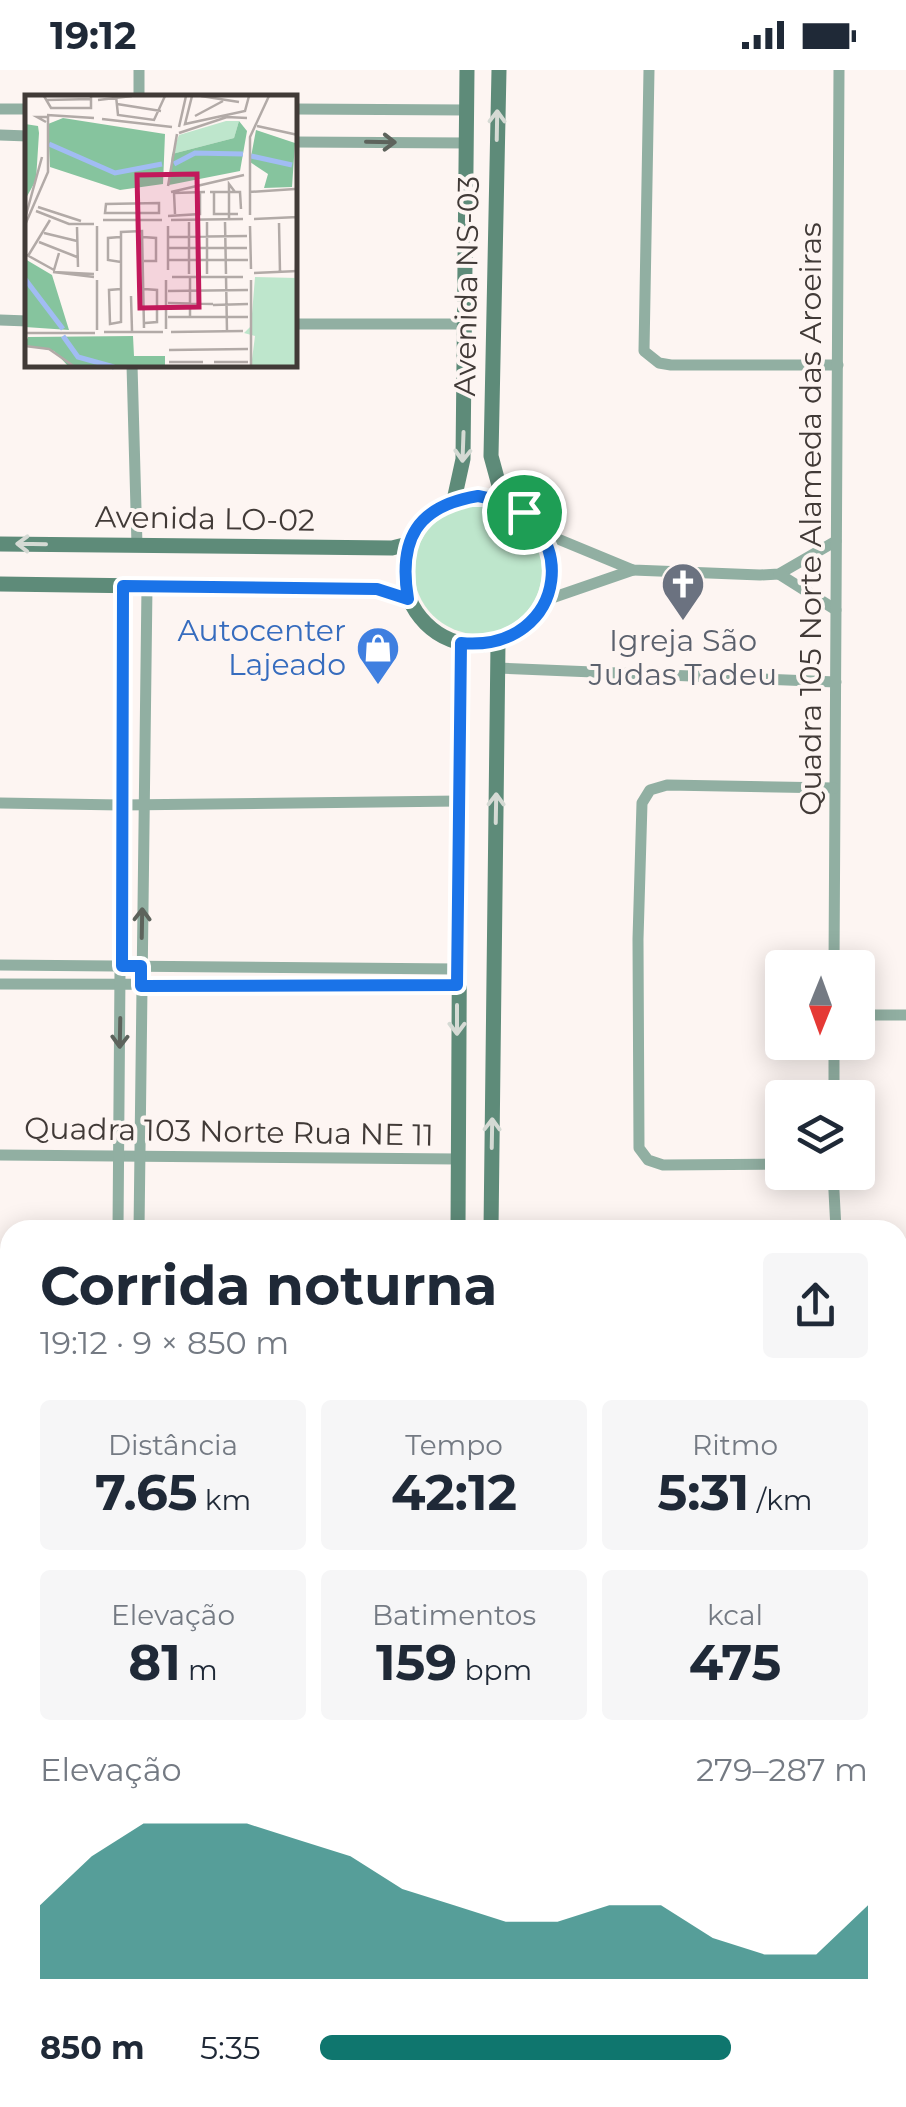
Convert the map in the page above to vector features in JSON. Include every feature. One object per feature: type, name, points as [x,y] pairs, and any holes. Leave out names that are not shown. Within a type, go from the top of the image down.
[{"type":"street","name":"Avenida NS-03","points":[[454,500],[463,459],[467,70]]},
{"type":"street","name":"Avenida NS-03","points":[[498,70],[491,456],[503,500]]},
{"type":"street","points":[[648,70],[644,351],[659,363],[671,365],[838,365]]},
{"type":"street","name":"Quadra 105 Norte Alameda das Aroeiras","points":[[834,950],[839,70]]},
{"type":"street","points":[[298,109],[466,110]]},
{"type":"street","points":[[0,134],[25,136]]},
{"type":"street","points":[[298,142],[466,143]]},
{"type":"street","points":[[0,320],[25,321]]},
{"type":"street","points":[[298,324],[466,324]]},
{"type":"street","points":[[132,368],[137,545]]},
{"type":"street","points":[[478,496],[503,500],[524,512],[542,532],[550,554],[552,578],[546,600],[523,629],[498,642],[461,643],[431,628],[408,599],[408,544],[432,511],[454,500],[478,496]]},
{"type":"street","points":[[542,532],[633,570]]},
{"type":"street","points":[[779,574],[836,541]]},
{"type":"street","name":"Avenida LO-02","points":[[0,544],[392,548],[408,544]]},
{"type":"street","points":[[546,600],[633,570],[779,574],[836,610]]},
{"type":"street","points":[[0,584],[377,589],[408,599]]},
{"type":"street","points":[[118,1220],[123,586]]},
{"type":"street","points":[[139,1220],[147,586]]},
{"type":"street","points":[[491,1220],[498,642]]},
{"type":"street","points":[[458,1220],[461,643]]},
{"type":"street","points":[[498,668],[836,682]]},
{"type":"street","points":[[765,1164],[663,1165],[648,1160],[639,1148],[642,803],[650,790],[666,785],[834,788]]},
{"type":"street","points":[[0,804],[459,801]]},
{"type":"street","points":[[0,965],[457,977]]},
{"type":"street","points":[[0,984],[141,986],[457,977]]},
{"type":"street","points":[[875,1014],[906,1015]]},
{"type":"street","name":"Quadra 103 Norte Rua NE 11","points":[[0,1155],[458,1159]]},
{"type":"street","points":[[835,1190],[836,1220]]},
{"type":"green space","points":[[478,506],[502,511],[523,525],[537,546],[542,570],[537,594],[523,615],[502,629],[478,634],[454,629],[433,615],[419,594],[414,570],[419,546],[433,525],[454,511]]},
{"type":"place","name":"Igreja São Judas Tadeu","points":[[683,622]]},
{"type":"place","name":"Autocenter Lajeado","points":[[378,686]]},
{"type":"route","points":[[478,496],[503,500],[524,512],[542,532],[550,554],[552,578],[546,600],[536,616],[512,637],[488,644],[461,643],[457,985],[141,986],[141,966],[122,966],[123,586],[377,589],[408,599],[408,544],[432,511],[454,500],[478,496]]}]
